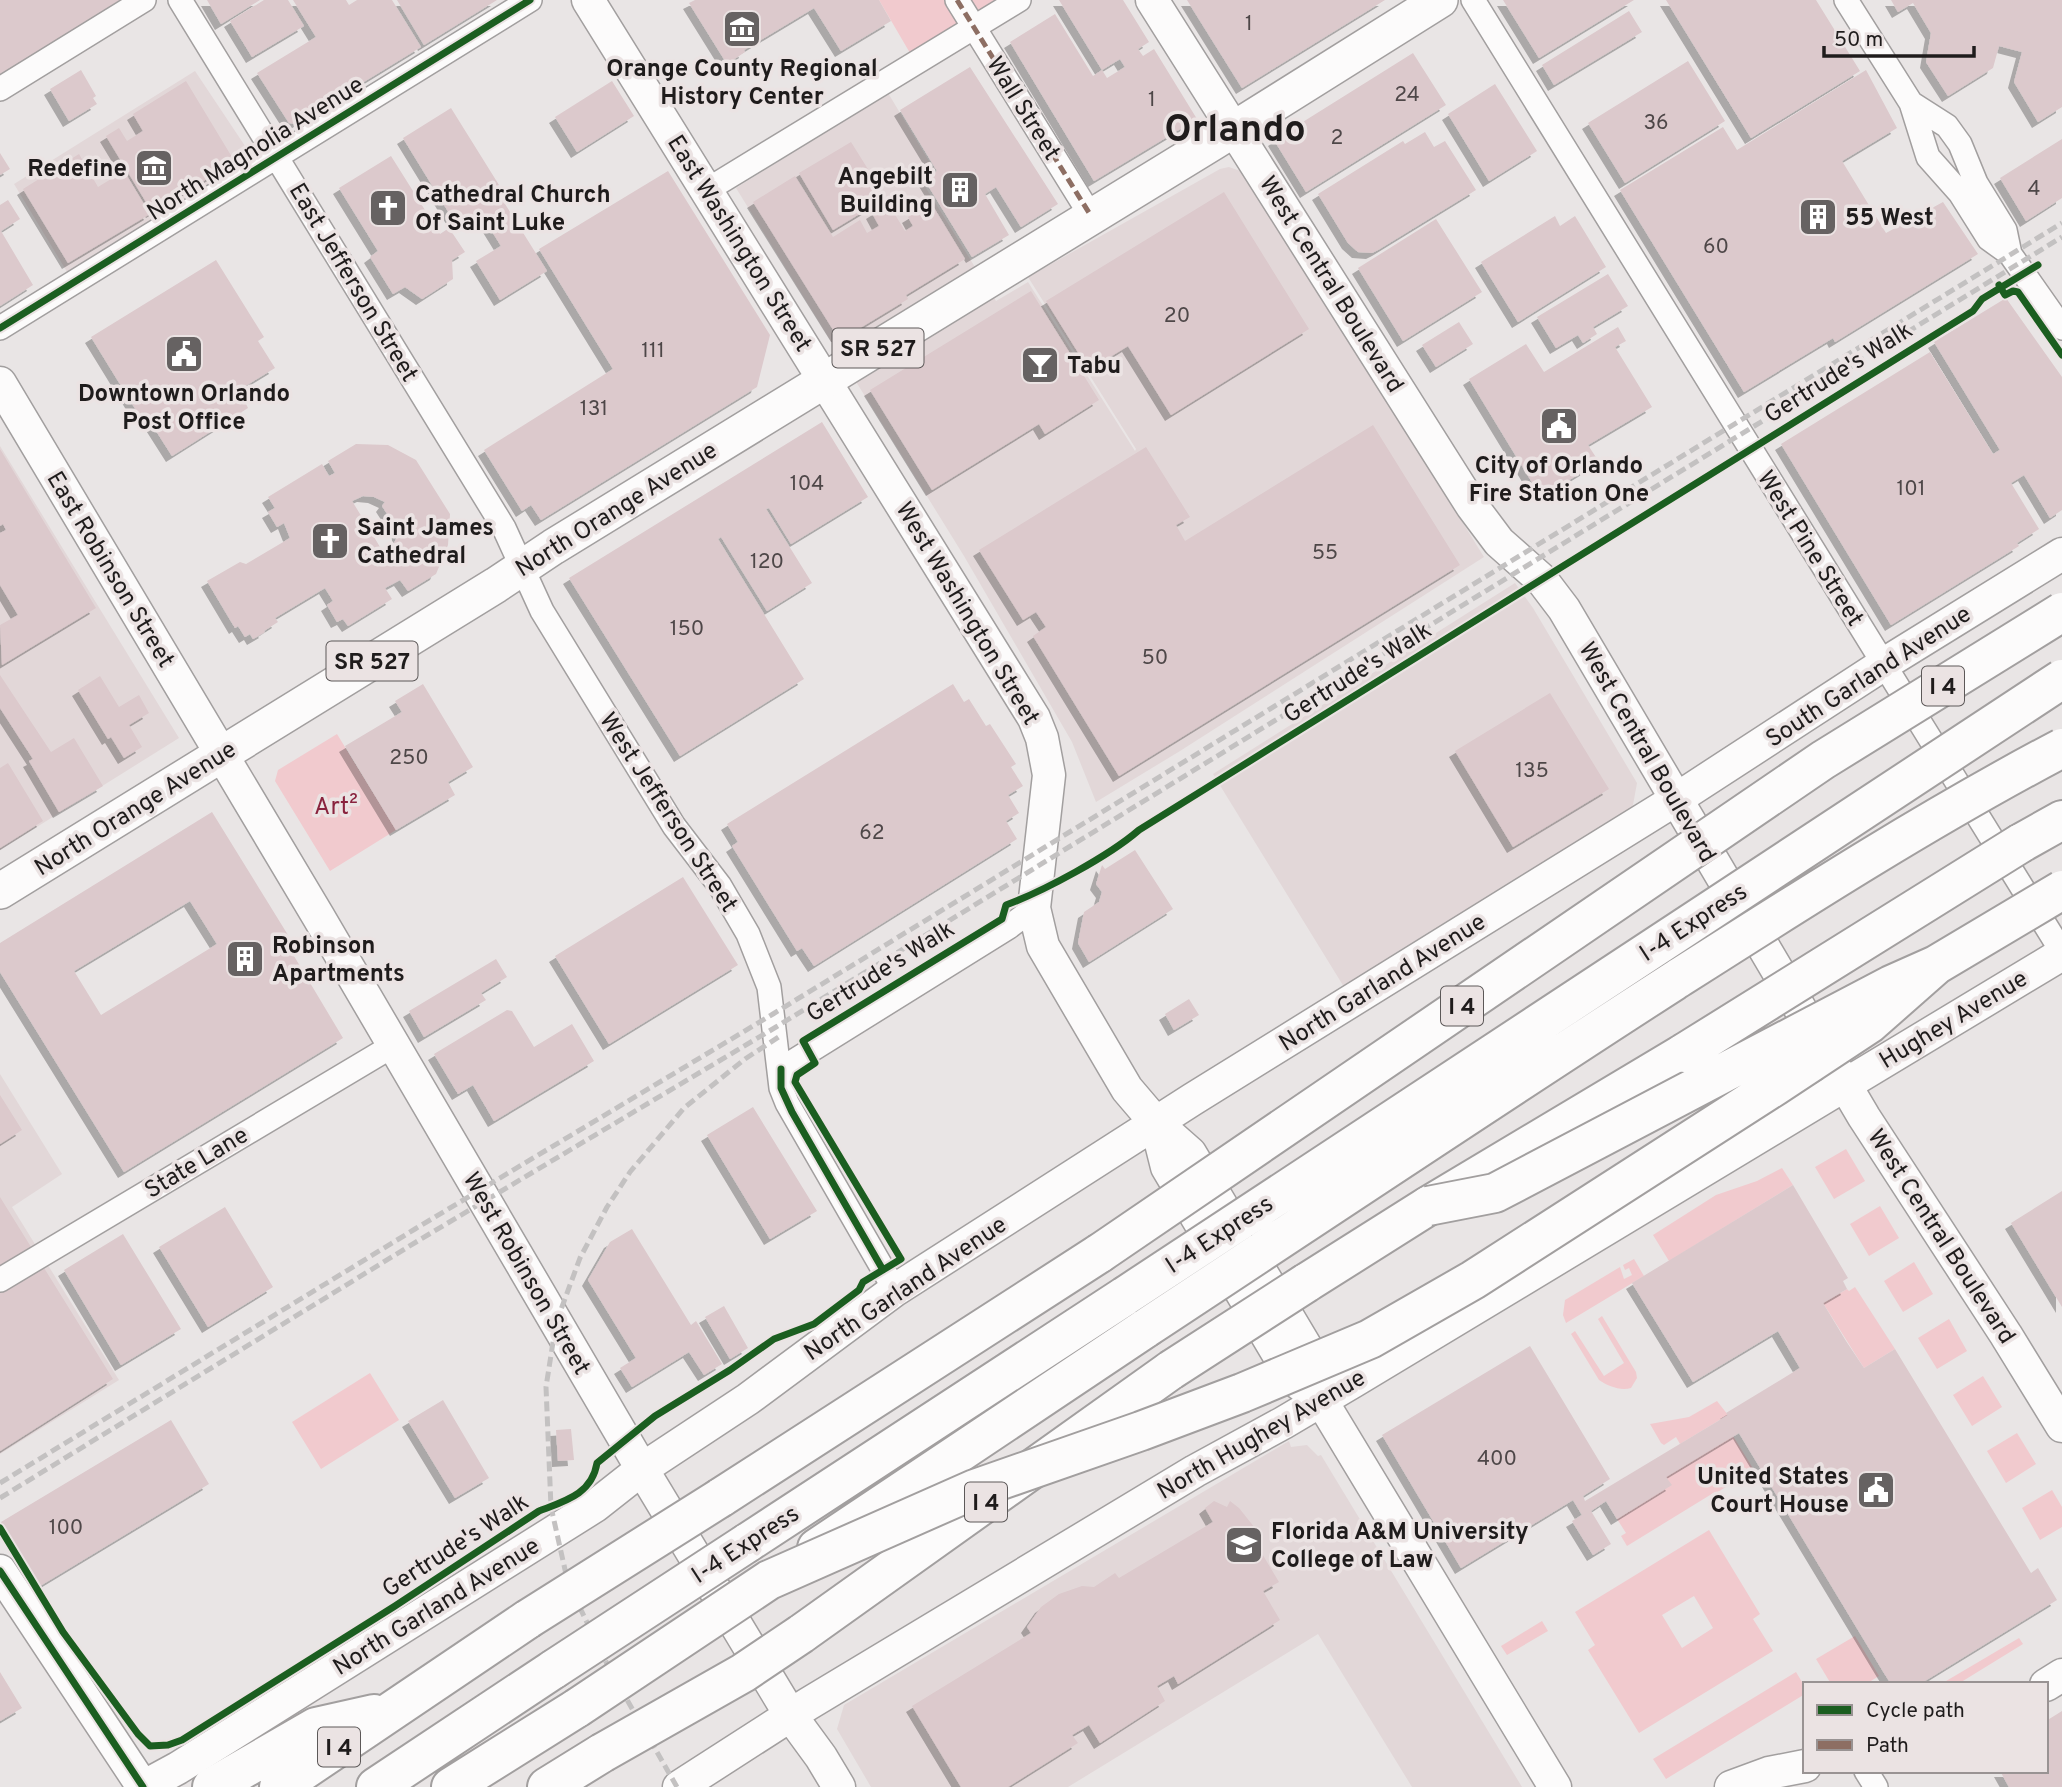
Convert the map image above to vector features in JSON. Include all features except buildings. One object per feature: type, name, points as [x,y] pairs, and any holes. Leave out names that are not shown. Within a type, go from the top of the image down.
[{"type":"highway","name":"I 4","points":[[279,1787],[400,1708],[528,1619],[1100,1253],[1823,760],[2062,612]]},
{"type":"highway","name":"I-4 Express","points":[[376,1787],[2062,678]]},
{"type":"highway","points":[[1804,898],[1924,813],[2062,721]]},
{"type":"highway","name":"I-4 Express","points":[[451,1787],[577,1708],[1451,1125],[1804,898],[2016,772],[2062,748]]},
{"type":"highway","name":"I 4","points":[[604,1771],[1171,1370],[1428,1206],[1684,1054],[2062,820]]},
{"type":"highway","points":[[1428,1206],[1495,1193],[1891,985],[1936,965],[2062,890]]},
{"type":"highway","points":[[769,1580],[975,1489],[1242,1394],[1370,1339],[1473,1280],[1786,1079],[1869,1024],[1936,965]]},
{"type":"highway","points":[[212,1787],[316,1727],[400,1708]]},
{"type":"highway","points":[[547,1787],[604,1771]]},
{"type":"main road","name":"SR 527","points":[[1234,130],[1440,0]]},
{"type":"main road","name":"North Orange Avenue","points":[[0,891],[1234,130]]},
{"type":"street","points":[[0,89],[144,0]]},
{"type":"street","name":"East Jefferson Street","points":[[180,0],[504,528],[522,568]]},
{"type":"street","name":"North Magnolia Avenue","points":[[0,328],[530,0]]},
{"type":"street","name":"East Washington Street","points":[[589,0],[825,380]]},
{"type":"street","name":"Wall Street","points":[[957,0],[1091,216]]},
{"type":"street","points":[[707,190],[1019,0]]},
{"type":"street","name":"West Central Boulevard","points":[[1152,0],[1472,506],[1499,542],[1542,580],[1564,609],[1845,1084],[2062,1426]]},
{"type":"street","name":"West Pine Street","points":[[1473,0],[2062,953]]},
{"type":"street","points":[[1846,0],[1911,103],[1928,157],[1960,193],[1989,239],[2010,254],[2062,328]]},
{"type":"street","points":[[1911,103],[1947,126],[1964,151],[1976,183],[2006,230],[2010,254]]},
{"type":"street","points":[[1923,144],[1929,134],[1947,126]]},
{"type":"street","points":[[1936,167],[1950,165],[1964,151]]},
{"type":"street","name":"West Washington Street","points":[[825,380],[1038,728],[1048,763],[1049,787],[1034,908],[1039,936],[1048,957],[1126,1089],[1156,1123],[1190,1153],[1316,1364],[1321,1401],[1555,1787]]},
{"type":"street","name":"East Robinson Street","points":[[0,383],[222,754]]},
{"type":"street","name":"South Garland Avenue","points":[[1675,800],[1884,664],[2062,554]]},
{"type":"street","name":"West Jefferson Street","points":[[522,568],[542,611],[638,769],[674,826],[720,886],[748,934],[769,987],[781,1079],[792,1112],[895,1290]]},
{"type":"street","name":"West Robinson Street","points":[[222,754],[642,1469],[791,1716],[839,1787]]},
{"type":"street","name":"North Garland Avenue","points":[[143,1787],[178,1768],[474,1584],[594,1506],[642,1469],[748,1399],[895,1290],[1156,1123],[1675,800]]},
{"type":"street","points":[[781,1079],[1034,908]]},
{"type":"street","name":"Hughey Avenue","points":[[1845,1084],[2062,953]]},
{"type":"street","name":"State Lane","points":[[0,1280],[394,1045]]},
{"type":"street","name":"North Hughey Avenue","points":[[679,1787],[1195,1471],[1321,1401],[1845,1084]]},
{"type":"street","points":[[0,1571],[143,1787]]},
{"type":"street","points":[[1731,1787],[1769,1773],[1803,1766]]},
{"type":"shaded area","points":[[195,71],[263,173],[78,290],[14,184]]},
{"type":"shaded area","points":[[888,93],[935,171],[921,180],[996,301],[1028,282],[1135,451],[1028,277],[1220,169],[1229,167],[1246,173],[1484,557],[1096,802],[1072,742],[964,556],[736,188]]},
{"type":"shaded area","points":[[0,446],[179,738],[0,850]]},
{"type":"shaded area","points":[[1515,583],[1533,608],[1637,783],[1633,805],[1628,812],[1344,987],[1213,774]]},
{"type":"shaded area","points":[[0,1074],[62,1174],[12,1207],[119,1380],[0,1454]]},
{"type":"shaded area","name":"Florida A&M University College of Law","points":[[1289,1441],[1291,1447],[1307,1445],[1318,1456],[1321,1455],[1522,1787],[1412,1787],[1318,1634],[1068,1787],[871,1787],[837,1729],[844,1705]]},
{"type":"green space","points":[[879,0],[999,0],[910,53]]},
{"type":"green space","name":"Art²","points":[[337,734],[396,830],[330,871],[275,781],[278,770]]},
{"type":"green space","points":[[1846,1149],[1865,1181],[1834,1199],[1815,1167]]},
{"type":"green space","points":[[1782,1168],[1793,1185],[1669,1261],[1653,1235],[1716,1195],[1757,1181]]},
{"type":"green space","points":[[1880,1206],[1899,1238],[1869,1256],[1850,1224]]},
{"type":"green space","points":[[1634,1259],[1644,1276],[1566,1323],[1563,1315],[1565,1300],[1620,1267],[1624,1279],[1632,1275],[1629,1268],[1625,1270],[1623,1265]]},
{"type":"green space","points":[[1914,1262],[1933,1294],[1903,1312],[1884,1281]]},
{"type":"green space","points":[[1855,1287],[1895,1349],[1864,1368],[1823,1303]]},
{"type":"green space","points":[[1602,1316],[1636,1372],[1637,1378],[1631,1388],[1614,1387],[1599,1380],[1571,1334],[1575,1331],[1604,1376],[1624,1363],[1598,1319]]},
{"type":"green space","points":[[1949,1319],[1967,1351],[1937,1369],[1918,1338]]},
{"type":"green space","points":[[370,1373],[399,1420],[321,1469],[292,1422]]},
{"type":"green space","points":[[1983,1376],[2002,1407],[1972,1426],[1953,1395]]},
{"type":"green space","points":[[1717,1401],[1728,1415],[1680,1444],[1676,1437],[1664,1445],[1661,1443],[1650,1424],[1689,1417]]},
{"type":"green space","points":[[2017,1433],[2036,1464],[2006,1483],[1987,1451]]},
{"type":"green space","points":[[1733,1436],[1754,1470],[1627,1546],[1621,1536],[1626,1533],[1617,1519],[1671,1485],[1666,1477]]},
{"type":"green space","points":[[2052,1490],[2062,1507],[2062,1527],[2040,1540],[2022,1508]]},
{"type":"green space","points":[[1709,1530],[1760,1614],[1753,1619],[1773,1651],[1639,1733],[1588,1650],[1595,1645],[1575,1612]],"holes":[[[1694,1596],[1713,1628],[1682,1648],[1662,1615]]]},
{"type":"green space","points":[[1542,1621],[1548,1631],[1507,1655],[1501,1646]]},
{"type":"green space","points":[[1855,1636],[1879,1676],[1869,1682],[1830,1682],[1816,1659]]},
{"type":"green space","points":[[2019,1638],[2023,1644],[1961,1682],[1944,1682]]},
{"type":"green space","points":[[1796,1672],[1803,1684],[1803,1695],[1666,1779],[1653,1759]]},
{"type":"railway","points":[[0,1483],[773,1014],[2062,223]]},
{"type":"railway","points":[[0,1498],[421,1239],[776,1027],[2062,237]]},
{"type":"railway","points":[[677,1787],[610,1670],[568,1583],[551,1507],[546,1387],[556,1323],[580,1258],[607,1207],[630,1172],[684,1108],[745,1059],[780,1036]]},
{"type":"marked path","points":[[957,0],[1091,216]]},
{"type":"cycle path","points":[[0,328],[530,0]]},
{"type":"cycle path","name":"Gertrude's Walk","points":[[0,1528],[63,1632],[138,1734],[150,1746],[168,1745],[182,1740],[395,1606],[539,1511],[576,1495],[589,1482],[597,1463],[655,1416],[730,1370],[774,1339],[814,1324],[859,1290],[863,1282],[901,1259],[795,1082],[797,1075],[815,1063],[803,1041],[1002,919],[1006,905],[1057,882],[1094,861],[1139,830],[1973,311],[1982,299],[2038,265]]},
{"type":"cycle path","points":[[1999,285],[2005,295],[2018,292],[2062,355]]},
{"type":"cycle path","points":[[781,1069],[781,1088],[792,1112],[883,1270]]},
{"type":"cycle path","points":[[0,1571],[143,1787]]},
{"type":"place","name":"Orange County Regional History Center","points":[[742,29]]},
{"type":"place","name":"Redefine","points":[[154,168]]},
{"type":"place","name":"Angebilt Building","points":[[960,190]]},
{"type":"place","name":"Cathedral Church Of Saint Luke","points":[[388,208]]},
{"type":"place","name":"55 West","points":[[1818,217]]},
{"type":"place","name":"Downtown Orlando Post Office","points":[[184,354]]},
{"type":"place","name":"Tabu","points":[[1040,365]]},
{"type":"place","name":"City of Orlando Fire Station One","points":[[1559,426]]},
{"type":"place","name":"Saint James Cathedral","points":[[330,541]]},
{"type":"place","name":"Robinson Apartments","points":[[245,959]]},
{"type":"place","name":"United States Court House","points":[[1876,1490]]},
{"type":"place","name":"Florida A&M University College of Law","points":[[1244,1545]]},
{"type":"district","name":"Orlando","points":[[1235,128]]}]
